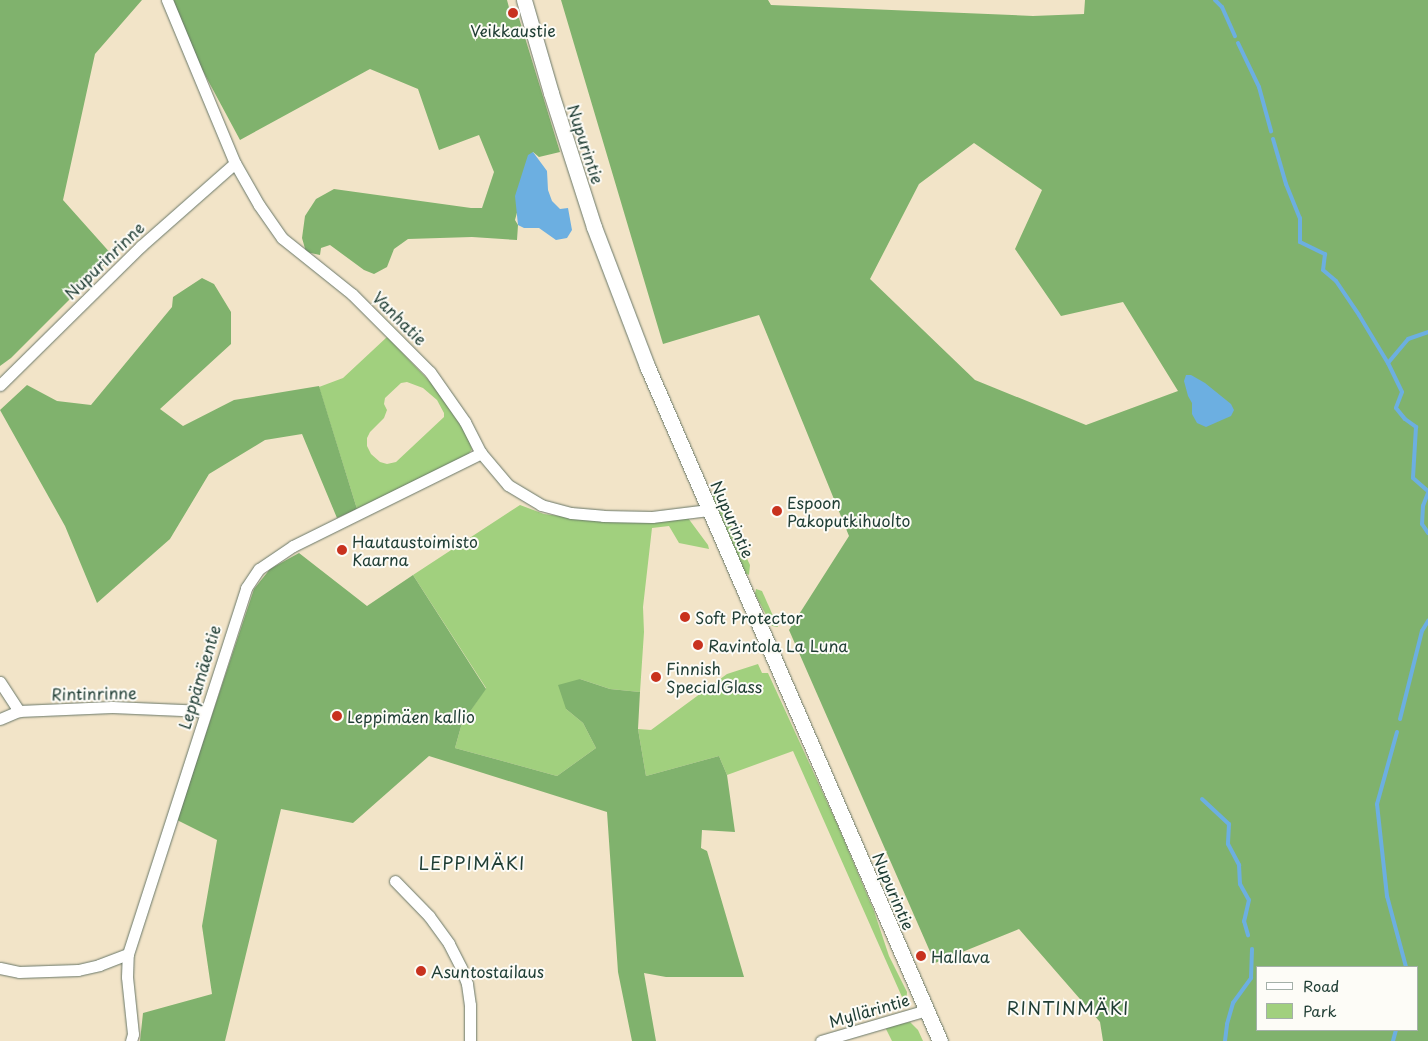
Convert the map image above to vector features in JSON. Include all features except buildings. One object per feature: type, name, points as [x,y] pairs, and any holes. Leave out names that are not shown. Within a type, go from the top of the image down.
[{"type":"main road","name":"Nupurintie","points":[[524,0],[594,227],[647,366],[940,1041]]},
{"type":"street","name":"Vanhatie","points":[[167,0],[235,163],[259,205],[282,238],[352,294],[430,372],[465,422],[481,453],[508,484],[541,505],[571,513],[652,517],[710,510]]},
{"type":"street","name":"Nupurinrinne","points":[[0,384],[141,246],[235,163]]},
{"type":"street","name":"Leppämäentie","points":[[131,1041],[133,1034],[127,977],[128,954],[237,610],[246,588],[259,569],[293,546],[481,453]]},
{"type":"street","points":[[0,682],[19,711],[0,719]]},
{"type":"street","name":"Rintinrinne","points":[[19,711],[112,707],[205,711]]},
{"type":"street","points":[[395,881],[429,916],[449,944],[461,968],[470,1005],[470,1041]]},
{"type":"street","points":[[0,968],[19,972],[78,970],[99,965],[128,954]]},
{"type":"street","name":"Myllärintie","points":[[821,1041],[926,1010]]},
{"type":"green space","points":[[0,0],[142,0],[95,54],[63,200],[113,256],[11,358],[0,366]]},
{"type":"green space","points":[[173,0],[507,0],[511,15],[519,18],[560,152],[539,157],[533,152],[515,220],[518,225],[517,240],[472,237],[408,239],[394,249],[387,267],[374,274],[364,270],[330,245],[321,248],[320,255],[306,252],[302,238],[305,216],[316,199],[334,189],[482,208],[494,172],[479,135],[439,150],[418,89],[370,69],[240,140],[197,60]]},
{"type":"green space","points":[[561,0],[768,0],[771,5],[1033,16],[1084,14],[1085,0],[1428,0],[1428,1041],[1103,1041],[1100,1022],[1019,929],[935,963],[789,630],[849,536],[759,315],[663,344]],"holes":[[[974,143],[1042,190],[1015,249],[1061,316],[1123,302],[1178,391],[1086,425],[975,380],[870,279],[919,184]]]},
{"type":"green space","points":[[202,278],[214,284],[231,312],[231,344],[160,409],[183,426],[234,400],[319,386],[357,509],[337,518],[302,434],[265,440],[209,474],[170,539],[97,603],[65,526],[0,410],[27,385],[57,401],[91,405],[172,307],[173,297]]},
{"type":"green space","points":[[387,337],[434,386],[467,435],[472,449],[468,455],[357,509],[319,387],[343,378]],"holes":[[[407,382],[423,388],[437,400],[444,413],[444,417],[396,462],[387,464],[380,462],[371,454],[367,446],[367,438],[370,432],[384,418],[387,410],[384,404],[385,398],[401,383]]]},
{"type":"green space","points":[[715,492],[750,565],[749,575],[745,573],[712,495]]},
{"type":"green space","points":[[520,505],[544,514],[607,522],[652,522],[688,518],[709,549],[679,543],[669,526],[652,528],[643,607],[644,632],[640,692],[610,689],[580,679],[566,709],[583,723],[596,748],[557,776],[455,748],[462,723],[486,688],[413,575]]},
{"type":"green space","points":[[299,553],[367,606],[413,575],[486,689],[462,723],[455,748],[557,776],[596,748],[583,723],[566,709],[558,685],[580,679],[610,689],[640,692],[638,729],[646,776],[719,756],[727,775],[735,832],[702,830],[701,848],[707,851],[744,977],[666,977],[644,973],[656,1041],[632,1041],[618,972],[607,812],[429,756],[353,823],[281,809],[225,1041],[140,1041],[143,1013],[212,994],[202,926],[217,840],[177,820],[254,589],[270,569]]},
{"type":"green space","points":[[756,589],[762,591],[778,627],[772,626],[755,594]]},
{"type":"green space","points":[[758,664],[762,673],[768,673],[838,826],[874,911],[889,956],[907,992],[906,1006],[793,751],[727,775],[719,756],[646,776],[638,729],[651,730],[727,674]]},
{"type":"green space","points":[[910,1022],[918,1030],[923,1041],[892,1041],[885,1027]]},
{"type":"water","points":[[533,152],[547,171],[548,190],[552,201],[560,209],[568,208],[572,230],[567,238],[556,240],[539,228],[524,228],[518,225],[515,196],[528,155]]},
{"type":"water","points":[[1186,375],[1191,375],[1205,383],[1231,404],[1234,410],[1231,416],[1206,427],[1197,423],[1192,414],[1192,403],[1184,381]]},
{"type":"waterway","points":[[1215,0],[1222,7],[1235,36]]},
{"type":"waterway","points":[[1238,43],[1259,87],[1271,131]]},
{"type":"waterway","points":[[1273,139],[1286,184],[1300,218],[1300,242],[1325,254],[1323,270],[1336,281],[1388,363],[1402,392],[1396,408],[1405,419],[1416,427],[1413,478],[1428,491]]},
{"type":"waterway","points":[[1388,363],[1408,339],[1428,332]]},
{"type":"waterway","points":[[1428,493],[1423,506],[1422,524],[1428,533]]},
{"type":"waterway","points":[[1400,719],[1422,631],[1428,621]]},
{"type":"waterway","points":[[1397,732],[1377,804],[1387,896],[1406,966]]},
{"type":"waterway","points":[[1202,799],[1229,824],[1228,844],[1239,865],[1240,884],[1249,900],[1244,921],[1248,935]]},
{"type":"waterway","points":[[1225,1041],[1227,1024],[1233,1003],[1251,978],[1252,949]]},
{"type":"waterway","points":[[1393,1041],[1396,1031]]},
{"type":"place","name":"Veikkaustie","points":[[513,13]]},
{"type":"place","name":"Espoon Pakoputkihuolto","points":[[777,511]]},
{"type":"place","name":"Hautaustoimisto Kaarna","points":[[342,550]]},
{"type":"place","name":"Soft Protector","points":[[685,617]]},
{"type":"place","name":"Ravintola La Luna","points":[[698,645]]},
{"type":"place","name":"Finnish SpecialGlass","points":[[656,677]]},
{"type":"place","name":"Leppimäen kallio","points":[[337,716]]},
{"type":"place","name":"Hallava","points":[[921,956]]},
{"type":"place","name":"Asuntostailaus","points":[[421,971]]},
{"type":"district","name":"LEPPIMÄKI","points":[[472,863]]},
{"type":"district","name":"RINTINMÄKI","points":[[1068,1008]]}]
